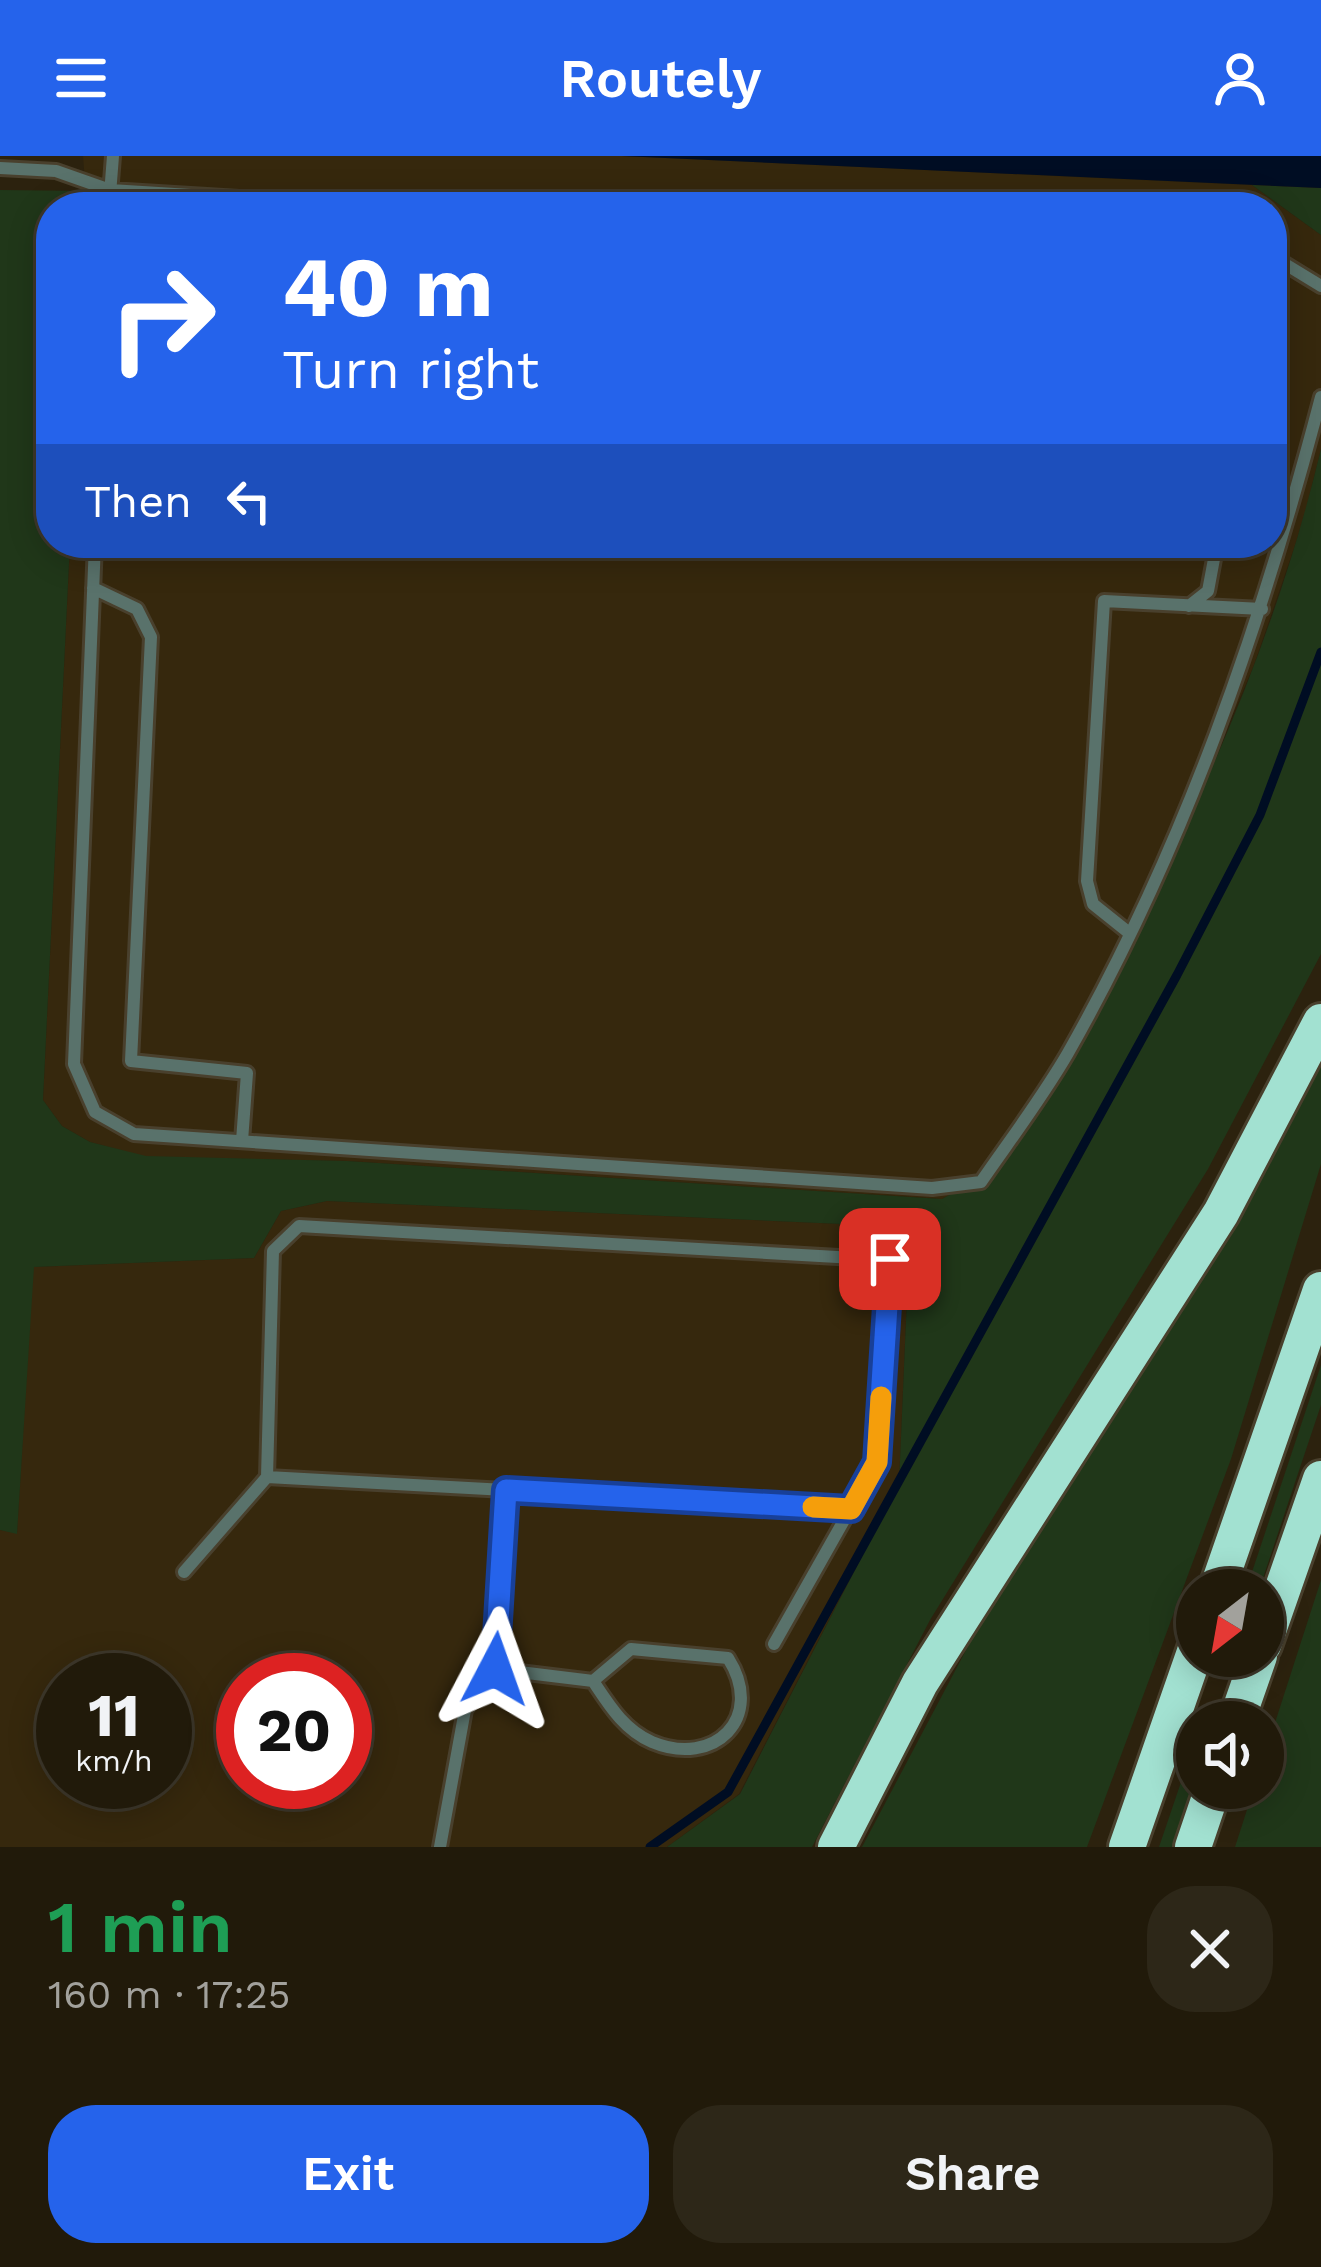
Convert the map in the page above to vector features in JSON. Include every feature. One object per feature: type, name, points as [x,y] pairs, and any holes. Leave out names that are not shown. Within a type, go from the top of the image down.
[{"type":"highway","points":[[835,1846],[920,1683],[1221,1213],[1321,1022]]},
{"type":"highway","points":[[1223,1569],[1321,1290]]},
{"type":"highway","points":[[1284,1586],[1321,1479]]},
{"type":"highway","points":[[1127,1847],[1186,1677]]},
{"type":"highway","points":[[1192,1847],[1206,1809]]},
{"type":"lane","points":[[110,190],[113,156]]},
{"type":"lane","points":[[0,168],[56,171],[110,190],[142,192]]},
{"type":"lane","points":[[1287,265],[1321,286]]},
{"type":"lane","points":[[1287,520],[1321,398]]},
{"type":"lane","points":[[94,558],[74,1064],[95,1112],[134,1134],[932,1188],[981,1182],[1067,1055],[1181,825],[1262,609],[1276,558]]},
{"type":"lane","points":[[1189,606],[1208,591],[1214,558]]},
{"type":"lane","points":[[93,588],[137,609],[151,637],[131,1061],[247,1073],[242,1141]]},
{"type":"lane","points":[[1128,932],[1093,904],[1087,881],[1104,601],[1262,609]]},
{"type":"lane","points":[[184,1571],[267,1477],[273,1251],[299,1226],[890,1259],[877,1462],[774,1644]]},
{"type":"lane","points":[[267,1477],[851,1509]]},
{"type":"lane","points":[[440,1847],[465,1710],[495,1669],[506,1490]]},
{"type":"lane","points":[[495,1669],[593,1681],[631,1649],[728,1658],[743,1682],[741,1710],[725,1737],[702,1748],[654,1743],[621,1721],[593,1681]]},
{"type":"shaded area","points":[[83,156],[622,156],[1252,185],[1262,192],[86,192]]},
{"type":"shaded area","points":[[1287,210],[1321,235],[1321,449],[1303,522],[1254,665],[1156,894],[991,1172],[942,1199],[347,1161],[146,1157],[90,1142],[62,1126],[43,1100],[69,558],[1287,558]]},
{"type":"shaded area","points":[[327,1201],[910,1227],[899,1484],[739,1794],[667,1847],[0,1847],[0,1530],[17,1533],[33,1267],[254,1258],[281,1211]]},
{"type":"green space","points":[[1252,185],[1321,188],[1321,235],[1287,210],[1287,192],[1262,192]]},
{"type":"green space","points":[[0,190],[88,191],[36,192],[36,558],[69,558],[43,1100],[62,1126],[90,1142],[146,1156],[347,1161],[942,1199],[992,1171],[1095,1000],[1187,824],[1263,640],[1321,449],[1321,954],[1208,1169],[930,1620],[812,1847],[667,1847],[740,1794],[899,1484],[910,1227],[327,1201],[281,1211],[254,1258],[34,1267],[17,1534],[0,1530]]},
{"type":"green space","points":[[1321,1039],[1321,1164],[1231,1459],[1190,1569],[1176,1569],[1176,1607],[1087,1847],[862,1847],[1002,1582]]},
{"type":"green space","points":[[1321,1365],[1321,1405],[1266,1569],[1253,1569]]},
{"type":"green space","points":[[1321,1580],[1321,1847],[1235,1847],[1247,1809],[1284,1809],[1282,1701]]},
{"type":"green space","points":[[1176,1797],[1176,1809],[1186,1809],[1173,1847],[1159,1847]]},
{"type":"water","points":[[622,156],[1321,156],[1321,188]]},
{"type":"waterway","points":[[650,1847],[728,1792],[1177,975],[1260,815],[1321,652]]},
{"type":"slow traffic","points":[[813,1507],[851,1509],[877,1462],[881,1397]]},
{"type":"route","points":[[495,1669],[506,1490],[851,1509],[877,1462],[890,1259]]}]
